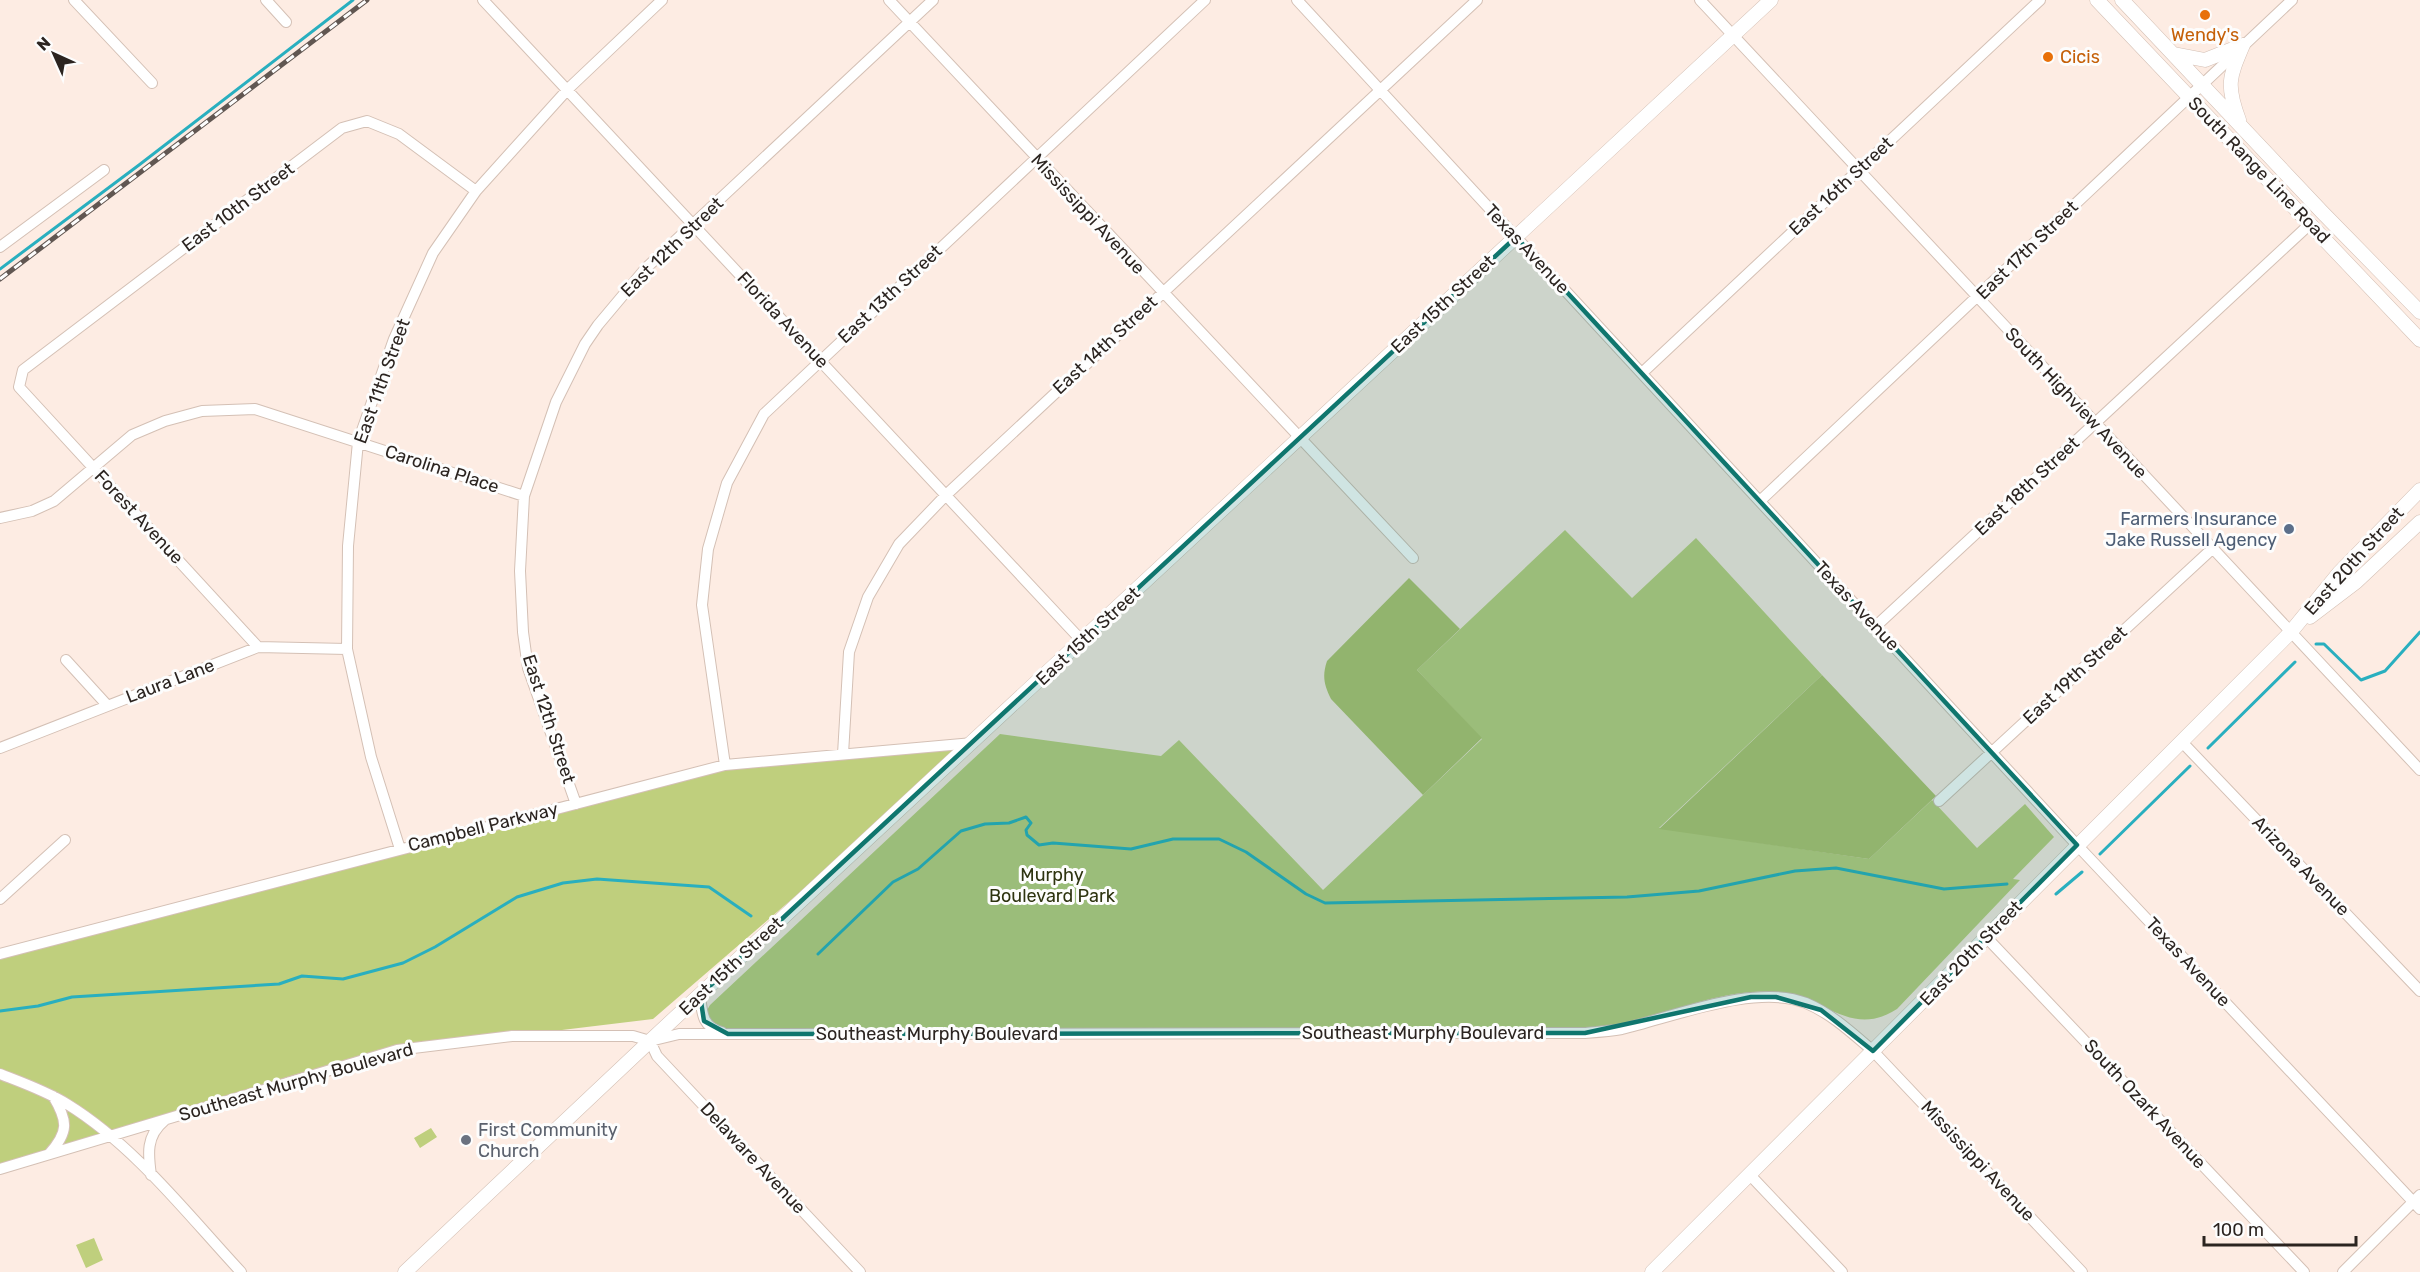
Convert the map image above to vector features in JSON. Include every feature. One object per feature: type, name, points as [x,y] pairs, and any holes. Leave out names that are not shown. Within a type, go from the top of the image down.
[{"type":"main road","name":"East 15th Street","points":[[405,1272],[650,1041],[1771,0]]},
{"type":"main road","name":"South Range Line Road","points":[[2097,0],[2420,340]]},
{"type":"main road","name":"South Range Line Road","points":[[2122,0],[2420,312]]},
{"type":"main road","points":[[2173,54],[2205,60],[2243,45]]},
{"type":"main road","points":[[2242,128],[2229,88],[2231,73],[2243,45]]},
{"type":"main road","name":"East 20th Street","points":[[1652,1272],[2290,633],[2339,573],[2420,490]]},
{"type":"main road","name":"East 20th Street","points":[[2290,633],[2356,582],[2420,522]]},
{"type":"street","points":[[74,0],[152,83]]},
{"type":"street","points":[[266,0],[286,22]]},
{"type":"street","name":"Florida Avenue","points":[[483,0],[1082,641]]},
{"type":"street","name":"East 11th Street","points":[[400,849],[371,757],[347,649],[348,546],[358,442],[394,339],[434,253],[477,191],[568,89],[662,0]]},
{"type":"street","name":"Mississippi Avenue","points":[[889,0],[1413,558]]},
{"type":"street","name":"East 12th Street","points":[[576,804],[528,668],[523,632],[520,571],[524,496],[556,402],[585,344],[620,296],[645,269],[933,0]]},
{"type":"street","name":"East 13th Street","points":[[725,765],[702,605],[708,549],[727,483],[764,414],[1205,0]]},
{"type":"street","name":"Texas Avenue","points":[[1297,0],[1761,500],[2077,845],[2418,1202]]},
{"type":"street","name":"East 14th Street","points":[[843,754],[849,652],[868,597],[899,544],[946,495],[1477,0]]},
{"type":"street","name":"South Highview Avenue","points":[[1700,0],[2420,770]]},
{"type":"street","name":"East 16th Street","points":[[1642,373],[2040,0]]},
{"type":"street","name":"East 17th Street","points":[[1761,500],[2292,0]]},
{"type":"street","name":"East 10th Street","points":[[19,387],[23,370],[342,128],[367,121],[399,134],[477,191]]},
{"type":"street","points":[[0,247],[105,170]]},
{"type":"street","name":"East 18th Street","points":[[1876,626],[2310,224]]},
{"type":"street","name":"Forest Avenue","points":[[19,387],[258,647]]},
{"type":"street","name":"Carolina Place","points":[[0,518],[33,511],[54,501],[132,435],[165,421],[202,411],[255,409],[524,496]]},
{"type":"street","name":"East 19th Street","points":[[1939,801],[2212,549]]},
{"type":"street","name":"Laura Lane","points":[[0,748],[258,647],[347,649]]},
{"type":"street","points":[[66,660],[107,705]]},
{"type":"street","name":"Arizona Avenue","points":[[2181,741],[2420,990]]},
{"type":"street","name":"Campbell Parkway","points":[[0,954],[725,765],[973,743]]},
{"type":"street","points":[[0,899],[65,840]]},
{"type":"street","name":"South Ozark Avenue","points":[[1986,937],[2304,1272]]},
{"type":"street","points":[[700,995],[704,1021],[714,1030],[728,1034]]},
{"type":"street","name":"Southeast Murphy Boulevard","points":[[0,1169],[397,1050],[512,1036],[633,1036],[650,1041],[679,1034],[1585,1033],[1619,1029],[1751,997],[1776,997],[1804,1003],[1821,1010],[1837,1020],[1873,1051]]},
{"type":"street","name":"Delaware Avenue","points":[[650,1041],[657,1056],[860,1272]]},
{"type":"street","name":"Mississippi Avenue","points":[[1873,1051],[2082,1272]]},
{"type":"street","points":[[0,1074],[53,1096],[85,1115],[110,1135],[151,1175],[241,1272]]},
{"type":"street","points":[[49,1154],[61,1140],[65,1126],[63,1115],[53,1096]]},
{"type":"street","points":[[151,1175],[149,1142],[156,1128],[168,1118]]},
{"type":"street","points":[[1750,1175],[1842,1272]]},
{"type":"street","points":[[2343,1272],[2418,1202]]},
{"type":"highlighted area","points":[[1516,237],[2077,845],[1873,1051],[1821,1010],[1776,997],[1751,997],[1585,1033],[728,1034],[704,1021],[700,995]]},
{"type":"green space","name":"Murphy Boulevard Park","points":[[1565,530],[1632,598],[1696,538],[1822,675],[1659,828],[1869,859],[1932,800],[1977,848],[2025,804],[2054,837],[2013,879],[2020,880],[1897,1009],[1881,1017],[1865,1020],[1851,1018],[1794,995],[1777,992],[1739,993],[1620,1024],[1576,1029],[720,1028],[714,1025],[706,1012],[710,1005],[1000,734],[1161,756],[1179,740],[1323,890],[1482,739],[1417,670]]},
{"type":"green space","points":[[1409,578],[1460,629],[1417,670],[1482,738],[1423,795],[1331,699],[1325,680],[1327,661]]},
{"type":"green space","points":[[1822,675],[1936,796],[1869,859],[1659,829]]},
{"type":"green space","points":[[973,743],[653,1019],[397,1050],[0,1169],[0,954],[725,765]]},
{"type":"green space","points":[[431,1128],[437,1137],[420,1148],[414,1138]]},
{"type":"green space","points":[[94,1238],[103,1260],[86,1268],[76,1245]]},
{"type":"waterway","points":[[0,269],[353,0]]},
{"type":"waterway","points":[[2316,644],[2324,644],[2361,680],[2385,671],[2420,632]]},
{"type":"waterway","points":[[2208,748],[2295,662]]},
{"type":"waterway","points":[[2100,854],[2190,766]]},
{"type":"waterway","points":[[818,954],[893,882],[918,869],[961,831],[985,824],[1009,823],[1026,817],[1031,823],[1026,830],[1027,835],[1039,845],[1053,843],[1131,849],[1173,839],[1219,839],[1246,852],[1306,894],[1325,903],[1627,897],[1699,891],[1795,871],[1836,868],[1944,889],[2007,884]]},
{"type":"waterway","points":[[2056,894],[2082,872]]},
{"type":"waterway","points":[[0,1011],[38,1006],[72,997],[279,984],[302,976],[343,979],[403,963],[435,947],[517,897],[563,883],[597,879],[709,887],[751,916]]},
{"type":"railway","points":[[0,279],[367,0]]},
{"type":"place","name":"Wendy's","points":[[2205,15]]},
{"type":"place","name":"Cicis","points":[[2048,57]]},
{"type":"place","name":"Farmers Insurance Jake Russell Agency","points":[[2289,529]]},
{"type":"place","name":"First Community Church","points":[[466,1140]]}]
